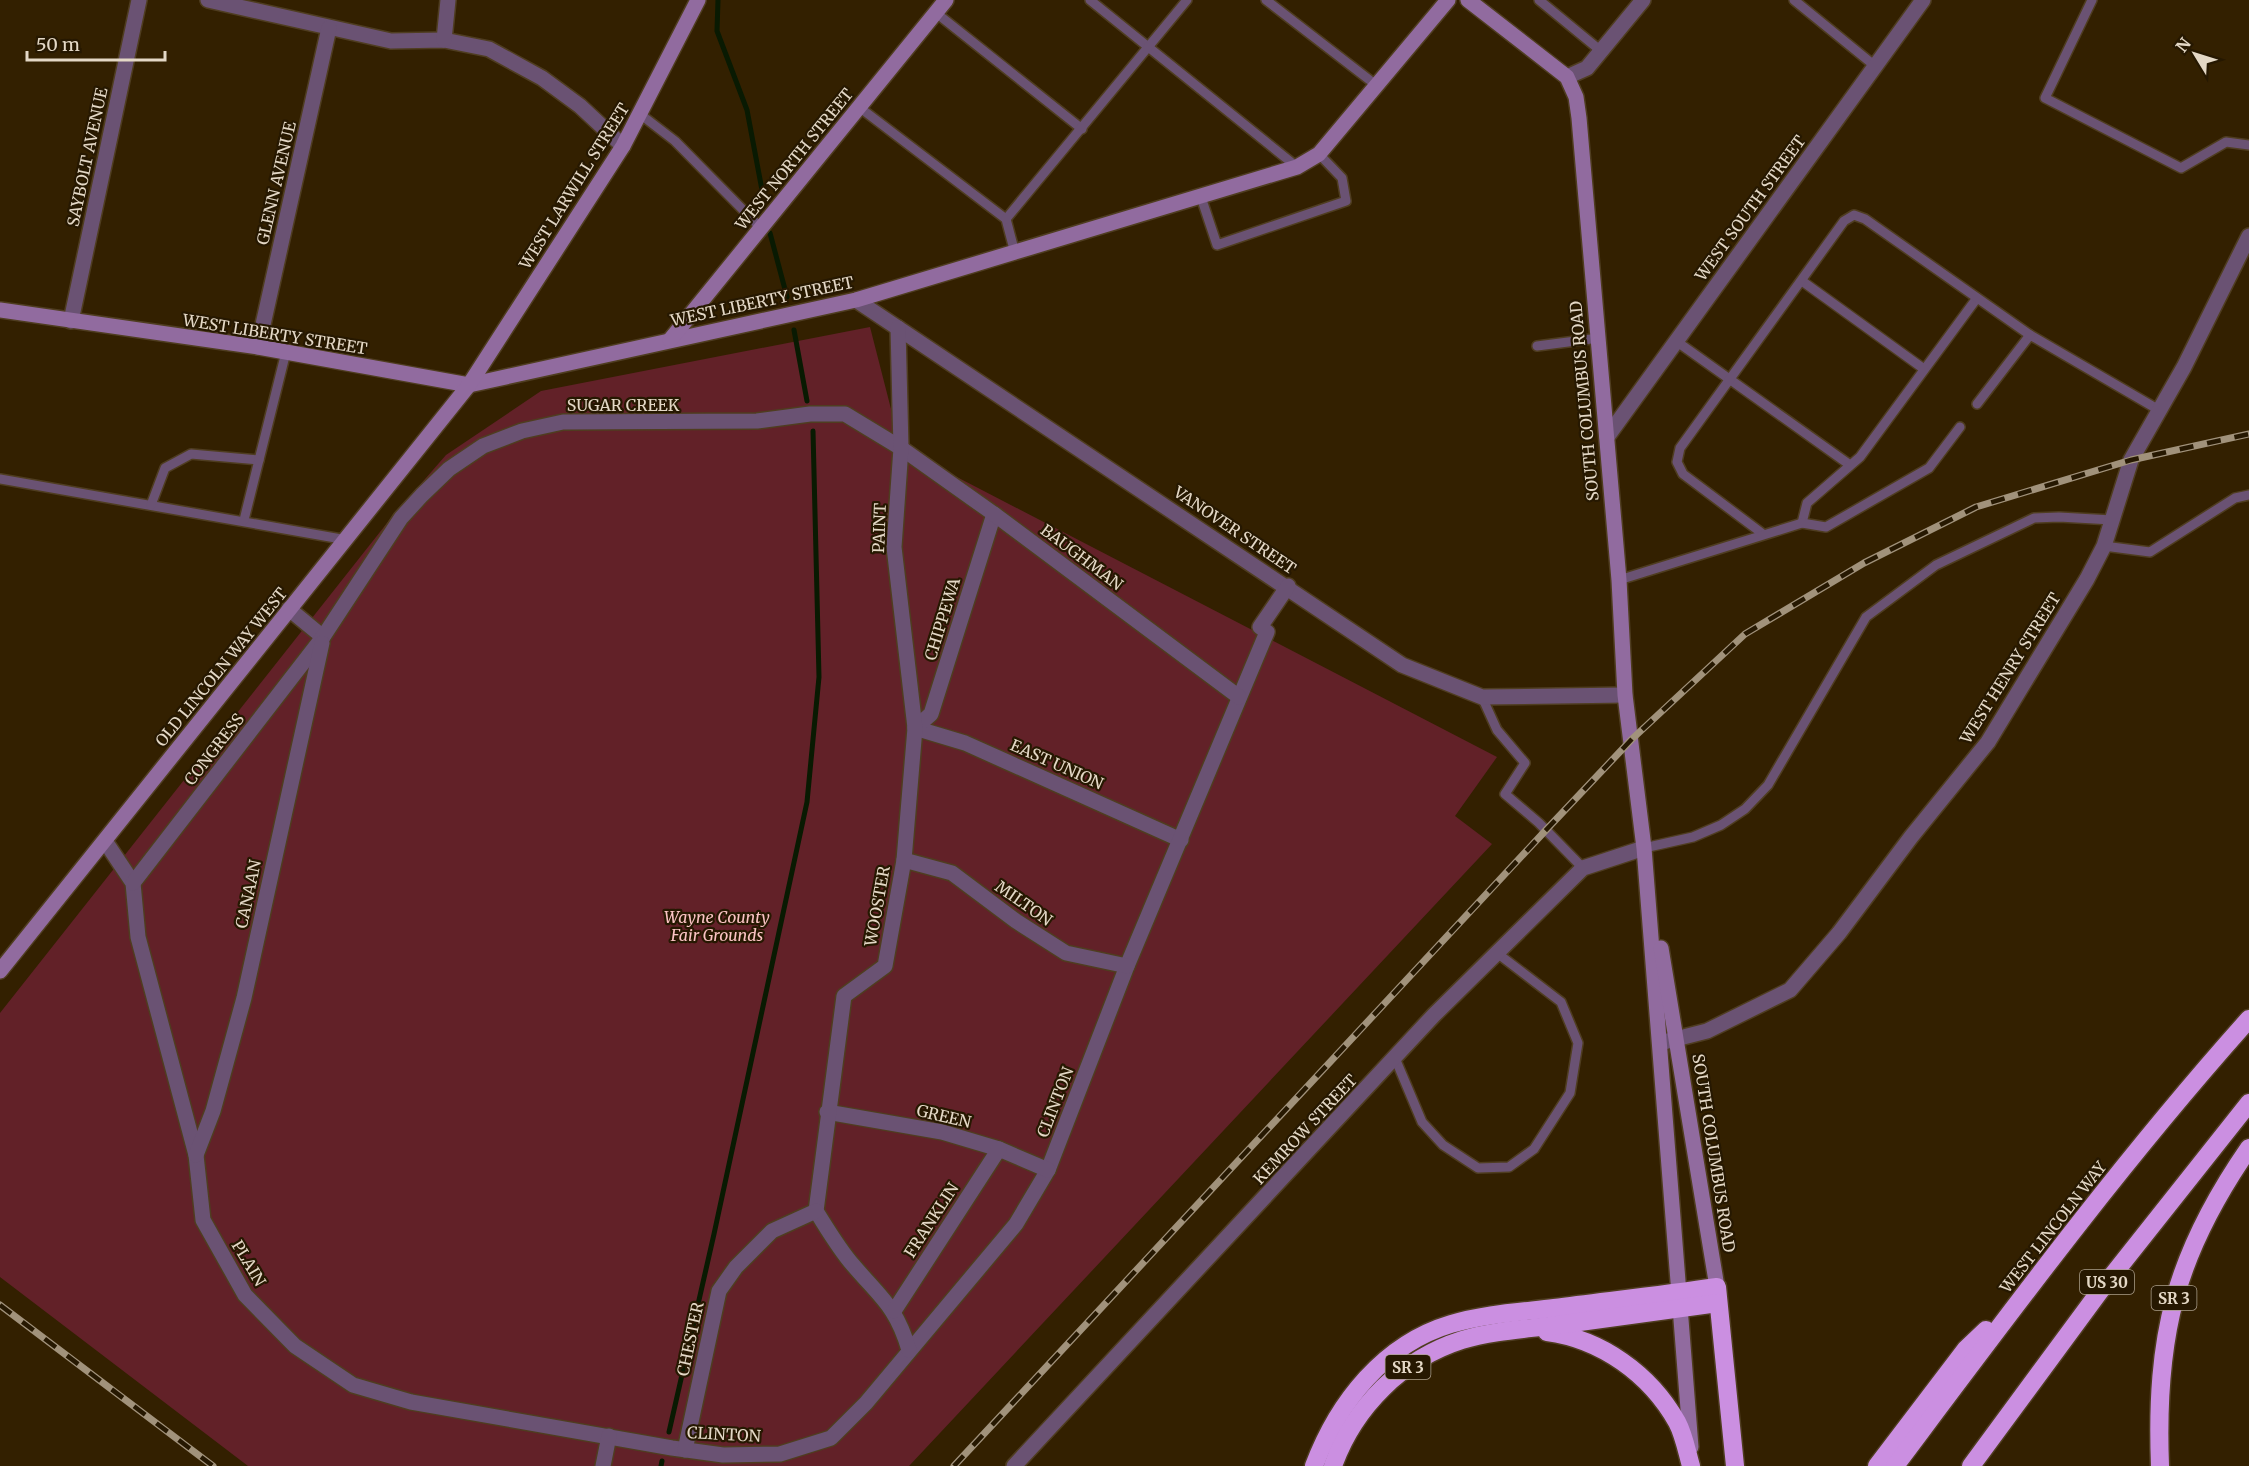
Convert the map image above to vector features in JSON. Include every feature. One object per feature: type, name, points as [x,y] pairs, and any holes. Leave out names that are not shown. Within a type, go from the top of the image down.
[{"type":"highway","name":"WEST LINCOLN WAY","points":[[1895,1466],[2025,1293],[2169,1112],[2249,1019]]},
{"type":"highway","name":"US 30","points":[[1971,1466],[2100,1291],[2249,1103]]},
{"type":"highway","name":"SR 3","points":[[2160,1466],[2160,1376],[2163,1344],[2174,1299],[2188,1255],[2205,1219],[2249,1148]]},
{"type":"highway","points":[[1877,1466],[1966,1349],[2025,1293]]},
{"type":"highway","points":[[1314,1466],[1337,1417],[1364,1380],[1394,1353],[1449,1324],[1488,1316],[1717,1295]]},
{"type":"highway","name":"SOUTH COLUMBUS ROAD","points":[[1717,1295],[1735,1466]]},
{"type":"highway","points":[[1528,1329],[1679,1300]]},
{"type":"highway","name":"SR 3","points":[[1334,1466],[1352,1426],[1375,1395],[1397,1374],[1438,1349],[1463,1340],[1528,1329],[1564,1334],[1586,1341],[1607,1352],[1642,1378],[1678,1424],[1692,1466]]},
{"type":"main road","name":"WEST LARWILL STREET","points":[[469,385],[623,146],[698,0]]},
{"type":"main road","name":"WEST NORTH STREET","points":[[670,340],[946,0]]},
{"type":"main road","name":"WEST LIBERTY STREET","points":[[0,310],[258,347],[469,385],[856,300],[1201,198],[1297,167],[1318,154],[1448,0]]},
{"type":"main road","points":[[1468,0],[1567,77]]},
{"type":"main road","name":"SOUTH COLUMBUS ROAD","points":[[1567,77],[1576,97],[1580,118],[1619,580],[1625,695],[1644,848],[1717,1295]]},
{"type":"main road","name":"OLD LINCOLN WAY WEST","points":[[0,971],[469,385]]},
{"type":"main road","name":"SOUTH COLUMBUS ROAD","points":[[1644,848],[1692,1466]]},
{"type":"street","name":"SAYBOLT AVENUE","points":[[71,321],[139,0]]},
{"type":"street","points":[[208,0],[391,41],[444,39],[489,49],[542,78],[580,106],[623,146]]},
{"type":"street","points":[[444,39],[448,0]]},
{"type":"street","points":[[1567,77],[1587,68],[1643,0]]},
{"type":"street","name":"WEST SOUTH STREET","points":[[1607,437],[1923,0]]},
{"type":"street","name":"GLENN AVENUE","points":[[258,347],[329,28]]},
{"type":"street","name":"WEST HENRY STREET","points":[[1660,1043],[1707,1031],[1790,990],[1839,933],[1911,837],[1988,742],[2087,579],[2104,546],[2131,460],[2244,261],[2249,236]]},
{"type":"street","name":"VANOVER STREET","points":[[856,300],[1288,586],[1402,665],[1482,697],[1625,695]]},
{"type":"street","name":"PAINT","points":[[898,328],[901,448],[894,547],[915,728]]},
{"type":"street","name":"SUGAR CREEK","points":[[323,637],[401,518],[422,495],[449,469],[483,446],[522,431],[563,422],[757,421],[810,414],[845,414],[901,448]]},
{"type":"street","name":"BAUGHMAN","points":[[901,448],[994,514],[1239,698]]},
{"type":"street","name":"CHIPPEWA","points":[[915,728],[931,714],[994,514]]},
{"type":"street","name":"CLINTON","points":[[679,1449],[723,1455],[780,1454],[831,1438],[866,1403],[1016,1224],[1048,1170],[1127,966],[1267,632],[1260,627],[1288,586]]},
{"type":"street","points":[[290,609],[323,637]]},
{"type":"street","name":"CONGRESS","points":[[133,882],[323,637]]},
{"type":"street","name":"CANAAN","points":[[196,1155],[213,1111],[244,998],[323,637]]},
{"type":"street","name":"EAST UNION","points":[[915,728],[965,743],[1181,840]]},
{"type":"street","name":"WOOSTER","points":[[816,1211],[843,996],[885,966],[904,860],[915,728]]},
{"type":"street","name":"PLAIN","points":[[105,842],[133,882],[138,937],[196,1155],[203,1220],[245,1295],[295,1346],[353,1385],[411,1402],[679,1449]]},
{"type":"street","name":"KEMROW STREET","points":[[1014,1466],[1395,1058],[1583,868],[1644,848]]},
{"type":"street","name":"MILTON","points":[[904,860],[952,873],[1016,921],[1066,953],[1127,966]]},
{"type":"street","name":"GREEN","points":[[827,1112],[942,1132],[999,1149],[1048,1170]]},
{"type":"street","name":"FRANKLIN","points":[[894,1311],[999,1149]]},
{"type":"street","points":[[816,1211],[854,1266],[888,1301],[901,1324],[909,1350]]},
{"type":"street","name":"CHESTER","points":[[679,1449],[719,1291],[736,1267],[772,1231],[816,1211]]},
{"type":"street","points":[[603,1466],[609,1436]]},
{"type":"lane","points":[[1090,0],[1297,167]]},
{"type":"lane","points":[[1006,219],[1187,0]]},
{"type":"lane","points":[[1266,0],[1376,85]]},
{"type":"lane","points":[[1539,0],[1601,51]]},
{"type":"lane","points":[[1794,0],[1875,66]]},
{"type":"lane","points":[[2092,0],[2045,98],[2181,168],[2226,142],[2249,145]]},
{"type":"lane","points":[[935,12],[1082,129]]},
{"type":"lane","points":[[859,107],[1006,219],[1014,253]]},
{"type":"lane","points":[[640,114],[675,141],[761,228]]},
{"type":"lane","points":[[1201,198],[1217,244],[1346,201],[1342,178],[1318,154]]},
{"type":"lane","points":[[1763,534],[1683,474],[1677,462],[1680,448],[1844,221],[1854,215],[1865,219],[2030,335],[2159,410]]},
{"type":"lane","points":[[1802,281],[1924,369]]},
{"type":"lane","points":[[1802,523],[1807,503],[1860,456],[1977,298]]},
{"type":"lane","points":[[1977,404],[2030,335]]},
{"type":"lane","points":[[1537,346],[1599,338]]},
{"type":"lane","points":[[1677,341],[1850,465]]},
{"type":"lane","points":[[244,520],[286,352]]},
{"type":"lane","points":[[1619,580],[1802,523],[1826,527],[1929,468],[1960,428]]},
{"type":"lane","points":[[151,506],[165,468],[191,454],[259,460]]},
{"type":"lane","points":[[0,479],[244,520],[347,540]]},
{"type":"lane","points":[[2104,546],[2150,552],[2235,498],[2249,495]]},
{"type":"lane","points":[[1644,848],[1693,837],[1721,825],[1745,809],[1768,785],[1866,617],[1936,565],[2034,518],[2112,520]]},
{"type":"lane","points":[[1482,697],[1497,730],[1525,763],[1505,794],[1539,823],[1583,868]]},
{"type":"lane","points":[[1395,1058],[1422,1122],[1443,1145],[1478,1168],[1509,1167],[1534,1149],[1570,1093],[1578,1043],[1561,1002],[1497,953]]},
{"type":"green space","name":"Wayne County Fair Grounds","points":[[870,327],[901,448],[1497,757],[1455,816],[1492,844],[909,1466],[248,1466],[0,1277],[0,1013],[391,518],[446,455],[541,391]]},
{"type":"waterway","points":[[718,0],[717,31],[747,110],[762,190]]},
{"type":"waterway","points":[[770,233],[787,297]]},
{"type":"waterway","points":[[794,330],[807,401]]},
{"type":"waterway","points":[[669,1432],[807,802],[819,677],[813,431]]},
{"type":"waterway","points":[[661,1466],[662,1461]]},
{"type":"railway","points":[[954,1466],[1632,739],[1745,634],[1864,563],[1976,507],[2131,460],[2249,434]]},
{"type":"railway","points":[[0,1305],[213,1466]]}]
